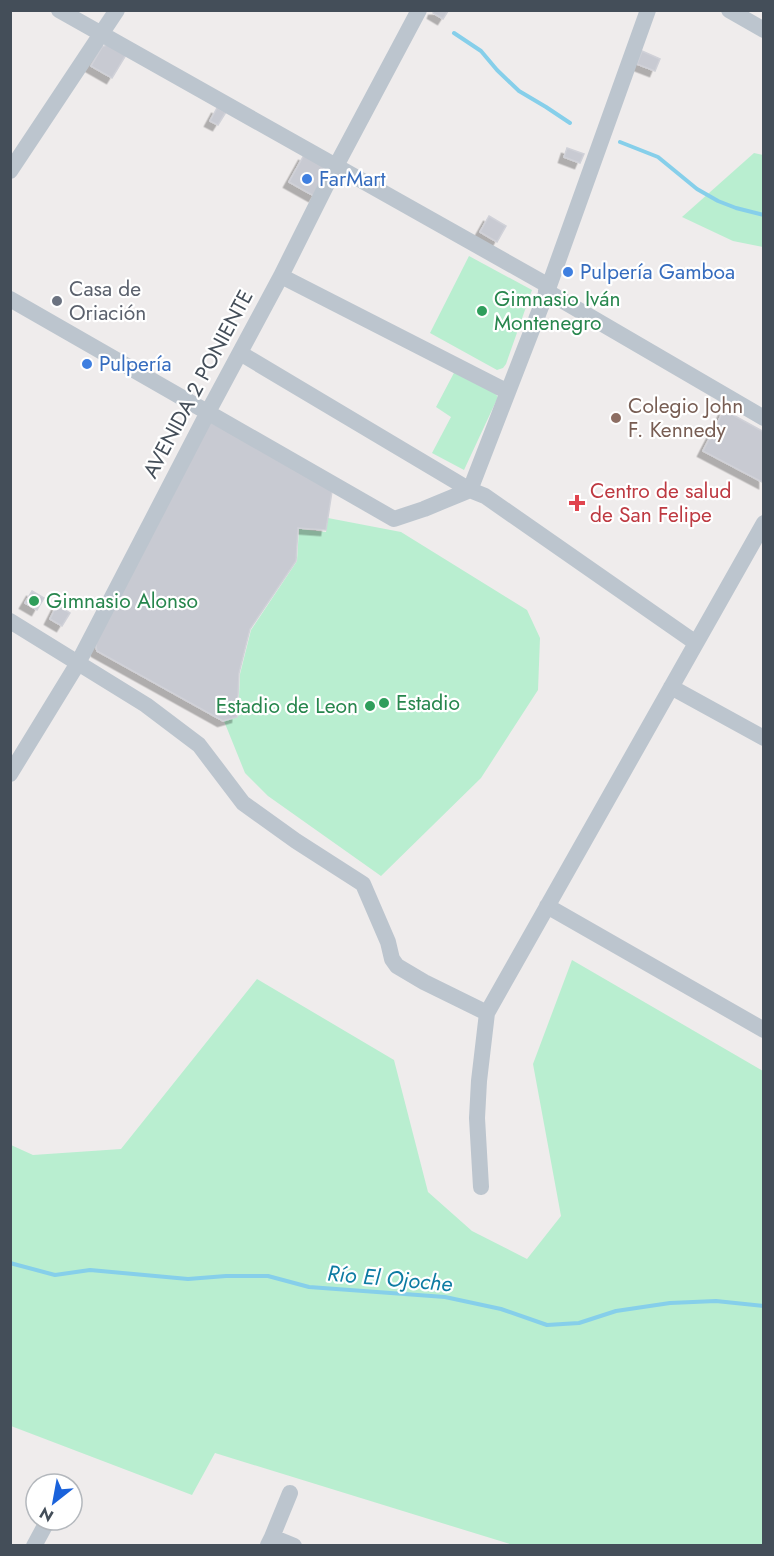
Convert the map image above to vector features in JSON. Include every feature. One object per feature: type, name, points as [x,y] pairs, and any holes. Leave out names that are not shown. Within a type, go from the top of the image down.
[{"type":"street","points":[[59,10],[764,405]]},
{"type":"street","points":[[10,171],[117,10]]},
{"type":"street","name":"AVENIDA 2 PONIENTE","points":[[10,774],[78,663],[419,10]]},
{"type":"street","points":[[10,299],[394,519],[470,490],[549,286],[648,10]]},
{"type":"street","points":[[729,10],[757,21]]},
{"type":"street","points":[[281,276],[508,392]]},
{"type":"street","points":[[549,286],[764,418]]},
{"type":"street","points":[[240,354],[470,490],[485,496],[696,643]]},
{"type":"street","points":[[481,1187],[477,1118],[487,1013],[764,523]]},
{"type":"street","points":[[10,621],[146,705],[199,745],[243,803],[296,841],[363,884],[388,942],[392,959],[398,966],[424,982],[487,1013]]},
{"type":"street","points":[[671,687],[764,738]]},
{"type":"street","points":[[547,906],[764,1030]]},
{"type":"street","points":[[290,1493],[269,1541],[294,1545]]},
{"type":"green space","points":[[754,153],[763,155],[763,247],[733,241],[682,217]]},
{"type":"green space","name":"Gimnasio Iván Montenegro","points":[[469,256],[532,290],[506,364],[497,370],[430,333]]},
{"type":"green space","points":[[456,369],[489,386],[498,397],[464,470],[432,453],[451,417],[436,407]]},
{"type":"green space","name":"Estadio de Leon","points":[[328,518],[401,532],[527,610],[540,638],[538,690],[481,778],[381,876],[268,796],[245,773],[224,721],[238,717],[240,674],[251,630],[297,561],[299,529],[326,532]]},
{"type":"green space","points":[[572,960],[763,1071],[763,1545],[513,1545],[215,1453],[192,1495],[11,1426],[11,1145],[33,1155],[121,1149],[257,979],[394,1060],[428,1192],[472,1231],[527,1259],[561,1216],[533,1064]]},
{"type":"building","points":[[434,10],[448,11],[443,19],[433,13]]},
{"type":"building","points":[[109,44],[126,55],[112,78],[91,66],[102,47]]},
{"type":"building","points":[[642,51],[660,59],[655,71],[637,64]]},
{"type":"building","points":[[217,108],[226,112],[218,125],[210,121]]},
{"type":"building","points":[[567,148],[584,154],[580,163],[564,157]]},
{"type":"building","name":"FarMart","points":[[304,155],[323,166],[326,175],[314,196],[289,182]]},
{"type":"building","points":[[489,216],[506,226],[497,242],[480,232]]},
{"type":"building","points":[[724,410],[764,432],[764,483],[703,451]]},
{"type":"building","points":[[210,422],[333,485],[326,530],[298,528],[296,561],[250,629],[239,673],[237,717],[223,721],[97,651],[96,647],[96,639]]},
{"type":"building","name":"Gimnasio Alonso","points":[[32,591],[44,598],[37,610],[25,603]]},
{"type":"building","points":[[57,605],[70,613],[62,626],[50,619]]},
{"type":"waterway","points":[[454,33],[481,51],[519,91],[570,123]]},
{"type":"waterway","points":[[620,142],[658,157],[697,189],[718,201],[764,215]]},
{"type":"waterway","name":"Río El Ojoche","points":[[10,1263],[55,1275],[90,1270],[188,1279],[268,1276],[309,1287],[445,1297],[501,1309],[547,1325],[579,1323],[616,1311],[670,1303],[716,1301],[764,1306]]},
{"type":"place","name":"FarMart","points":[[307,179]]},
{"type":"place","name":"Pulpería Gamboa","points":[[568,272]]},
{"type":"place","name":"Casa de Oriación","points":[[57,301]]},
{"type":"place","name":"Gimnasio Iván Montenegro","points":[[482,311]]},
{"type":"place","name":"Pulpería","points":[[87,364]]},
{"type":"place","name":"Colegio John F. Kennedy","points":[[616,418]]},
{"type":"place","name":"Centro de salud de San Felipe","points":[[577,503]]},
{"type":"place","name":"Gimnasio Alonso","points":[[34,601]]},
{"type":"place","name":"Estadio","points":[[384,703]]},
{"type":"place","name":"Estadio de Leon","points":[[370,706]]}]
